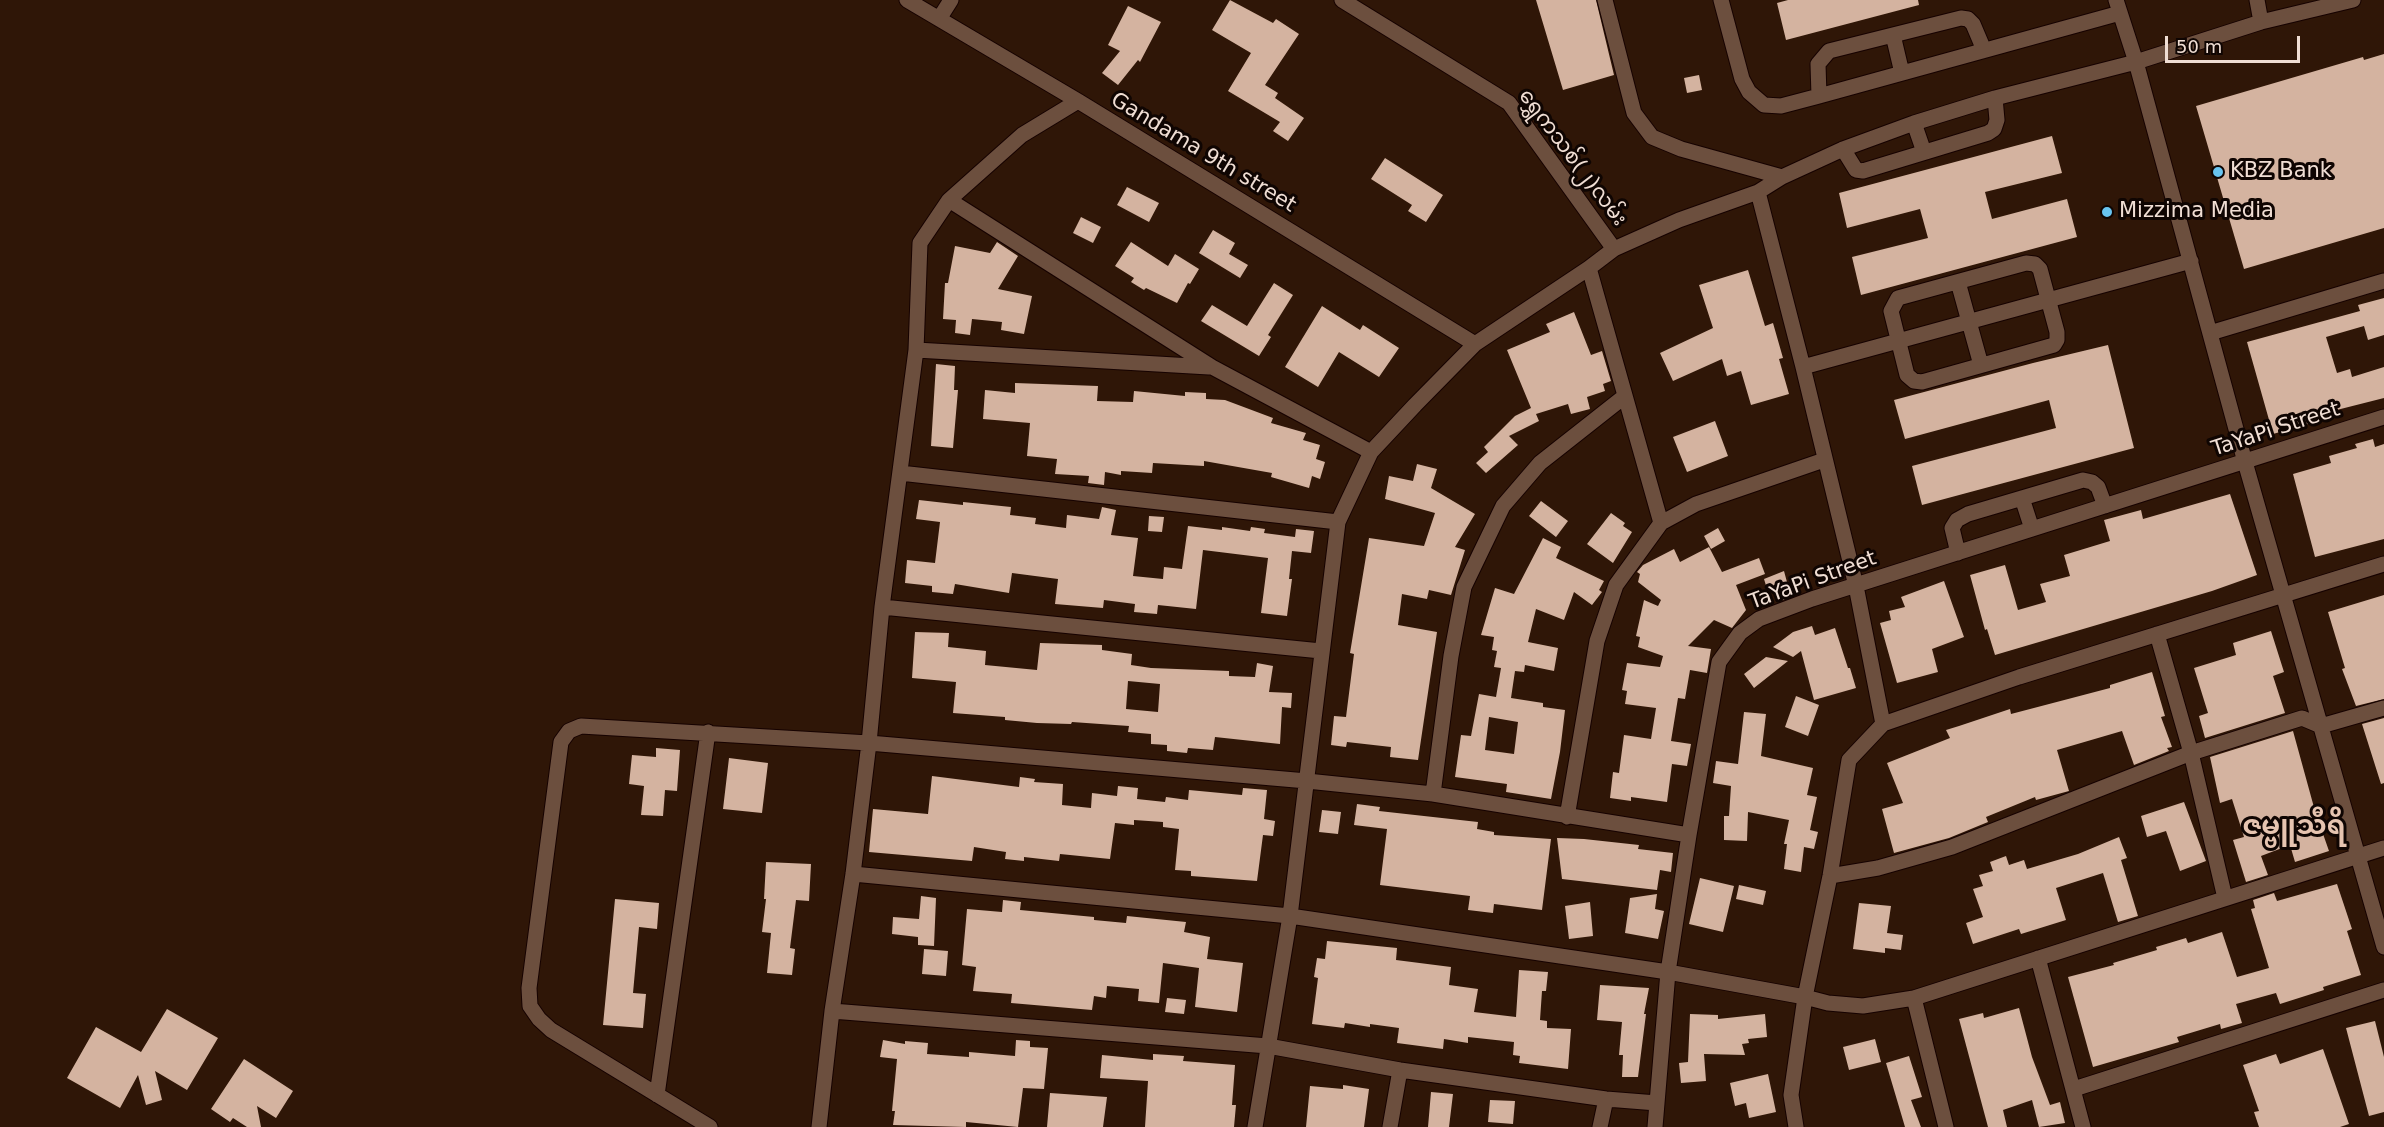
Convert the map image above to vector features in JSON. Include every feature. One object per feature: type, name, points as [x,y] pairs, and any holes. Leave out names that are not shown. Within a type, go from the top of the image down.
[{"type":"street","name":"Gandama 9th street","points":[[907,0],[1078,101],[1475,344]]},
{"type":"street","points":[[939,19],[951,0]]},
{"type":"street","name":"ရွှေကသစ်(၂)လမ်း","points":[[1342,0],[1509,103],[1614,249]]},
{"type":"street","points":[[1605,0],[1634,113],[1652,137],[1681,148],[1782,177]]},
{"type":"street","points":[[1721,0],[1742,79],[1749,92],[1764,105],[1781,106],[1984,50],[2118,7],[2136,62],[2245,462],[2384,947]]},
{"type":"street","points":[[2257,0],[2261,22]]},
{"type":"street","points":[[1255,1127],[1290,916],[1338,522],[1371,452],[1475,344],[1614,249],[1679,220],[1758,192],[1782,177],[1843,149],[1914,123],[1995,98],[2136,62],[2261,22],[2353,0]]},
{"type":"street","points":[[1819,96],[1818,64],[1829,51],[1961,18],[1968,19],[1973,24],[1984,50]]},
{"type":"street","points":[[1893,35],[1902,73]]},
{"type":"street","points":[[1843,149],[1856,170],[1863,171],[1994,129],[1995,98]]},
{"type":"street","points":[[819,1127],[832,1011],[853,874],[882,607],[916,350],[920,243],[949,200],[1022,135],[1078,101]]},
{"type":"street","points":[[1914,123],[1924,152]]},
{"type":"street","points":[[1758,192],[1856,586],[1882,724]]},
{"type":"street","points":[[949,200],[1212,367],[1371,452]]},
{"type":"street","points":[[1803,367],[2191,261]]},
{"type":"street","points":[[2026,263],[2035,264],[2040,269],[2049,299],[2057,340],[2054,345],[1922,382],[1914,381],[1907,375],[1891,311],[1898,298],[1958,282],[2026,263]]},
{"type":"street","points":[[1589,268],[1661,523]]},
{"type":"street","points":[[2210,333],[2384,281]]},
{"type":"street","points":[[1958,282],[1981,365]]},
{"type":"street","points":[[916,350],[1212,367]]},
{"type":"street","points":[[1433,794],[1451,657],[1464,587],[1503,506],[1540,463],[1625,396]]},
{"type":"street","name":"TaYaPi Street","points":[[1655,1127],[1668,972],[1689,835],[1719,662],[1740,633],[1759,619],[1812,599],[2384,417]]},
{"type":"street","points":[[1567,817],[1597,641],[1616,585],[1661,523],[1696,504],[1824,460]]},
{"type":"street","points":[[900,473],[1338,522]]},
{"type":"street","points":[[1958,554],[1952,528],[1957,519],[1968,514],[2083,480],[2092,482],[2098,487],[2105,506]]},
{"type":"street","points":[[2022,498],[2032,530]]},
{"type":"street","points":[[1796,1127],[1791,1095],[1805,997],[1830,876],[1850,760],[1882,724],[2019,677],[2384,564]]},
{"type":"street","points":[[882,607],[1322,651]]},
{"type":"street","points":[[2157,634],[2191,753],[2225,898]]},
{"type":"street","points":[[1830,876],[1878,868],[1952,847],[2191,753],[2302,718],[2321,726],[2384,708]]},
{"type":"street","points":[[711,1127],[551,1030],[539,1020],[530,1006],[529,988],[561,742],[569,731],[581,726],[869,743],[1307,781],[1433,794],[1689,835]]},
{"type":"street","points":[[657,1095],[708,732]]},
{"type":"street","points":[[853,874],[1290,916],[1668,972],[1828,1003],[1863,1006],[1914,998],[2384,848]]},
{"type":"street","points":[[2038,958],[2083,1127]]},
{"type":"street","points":[[2074,1089],[2384,990]]},
{"type":"street","points":[[1914,998],[1946,1127]]},
{"type":"street","points":[[832,1011],[1268,1046],[1400,1070],[1606,1099],[1657,1103]]},
{"type":"street","points":[[1390,1127],[1400,1070]]},
{"type":"street","points":[[1600,1127],[1606,1099]]},
{"type":"building","points":[[1230,0],[1273,23],[1276,19],[1299,34],[1265,85],[1278,93],[1275,98],[1304,118],[1288,141],[1273,131],[1280,122],[1228,91],[1251,53],[1212,30]]},
{"type":"building","points":[[1536,0],[1596,0],[1614,75],[1563,90]]},
{"type":"building","points":[[1788,0],[1918,0],[1919,5],[1786,40],[1777,3]]},
{"type":"building","points":[[1128,6],[1161,22],[1140,62],[1138,60],[1118,85],[1102,73],[1120,51],[1108,45]]},
{"type":"building","points":[[2384,54],[2384,228],[2244,269],[2196,106],[2363,57],[2364,60]]},
{"type":"building","points":[[1699,75],[1702,90],[1687,93],[1684,78]]},
{"type":"building","points":[[2052,136],[2062,173],[1985,192],[1992,219],[2067,199],[2077,237],[1861,295],[1852,257],[1928,238],[1920,209],[1847,228],[1839,193]]},
{"type":"building","points":[[1385,158],[1443,195],[1426,222],[1408,211],[1412,205],[1371,179]]},
{"type":"building","points":[[1127,187],[1159,203],[1149,222],[1117,205]]},
{"type":"building","points":[[1081,217],[1101,227],[1093,243],[1073,233]]},
{"type":"building","points":[[1213,230],[1235,243],[1229,254],[1248,265],[1240,278],[1199,253]]},
{"type":"building","points":[[997,242],[1018,256],[998,289],[1032,296],[1024,334],[1001,330],[1002,322],[972,319],[970,335],[955,333],[956,320],[943,319],[945,283],[948,283],[955,246],[990,253]]},
{"type":"building","points":[[1131,242],[1168,266],[1175,254],[1199,269],[1177,303],[1146,288],[1144,290],[1131,282],[1134,278],[1115,266]]},
{"type":"building","points":[[1748,270],[1765,326],[1773,323],[1783,358],[1779,359],[1789,394],[1751,405],[1741,371],[1727,376],[1722,359],[1673,381],[1660,353],[1713,328],[1699,285]]},
{"type":"building","points":[[1274,283],[1293,295],[1268,335],[1271,337],[1259,356],[1201,321],[1212,305],[1247,326]]},
{"type":"building","points":[[2384,298],[2384,335],[2368,340],[2364,326],[2326,337],[2337,373],[2350,369],[2352,377],[2384,367],[2384,398],[2313,416],[2315,422],[2273,434],[2247,342],[2360,311],[2358,305]]},
{"type":"building","points":[[1322,306],[1360,330],[1363,325],[1399,348],[1379,377],[1339,352],[1318,387],[1285,367]]},
{"type":"building","points":[[1574,312],[1591,355],[1602,351],[1611,381],[1603,384],[1605,391],[1587,397],[1590,409],[1571,414],[1568,404],[1536,414],[1539,421],[1509,436],[1518,445],[1486,473],[1476,463],[1488,452],[1484,447],[1515,416],[1531,408],[1507,350],[1550,332],[1546,324]]},
{"type":"building","points":[[2108,345],[2134,448],[1922,505],[1912,466],[2056,428],[2049,400],[1905,439],[1894,400]]},
{"type":"building","points":[[936,364],[955,366],[954,390],[958,390],[953,448],[931,446]]},
{"type":"building","points":[[1015,383],[1098,386],[1097,401],[1133,402],[1134,391],[1185,396],[1185,392],[1206,393],[1206,399],[1225,400],[1273,418],[1271,423],[1306,433],[1303,440],[1320,445],[1316,459],[1325,462],[1320,479],[1312,476],[1309,488],[1271,477],[1272,473],[1204,461],[1204,466],[1153,463],[1152,473],[1121,471],[1121,475],[1105,472],[1104,485],[1088,483],[1089,476],[1055,474],[1057,459],[1027,456],[1030,423],[983,419],[985,390],[1015,393]]},
{"type":"building","points":[[1715,421],[1728,456],[1687,472],[1673,437]]},
{"type":"building","points":[[2373,439],[2375,447],[2384,444],[2384,539],[2315,557],[2293,474],[2331,463],[2329,456],[2357,448],[2355,444]]},
{"type":"building","points":[[1417,464],[1437,469],[1431,488],[1475,514],[1455,547],[1465,550],[1451,595],[1429,590],[1427,599],[1402,594],[1398,625],[1437,632],[1418,760],[1390,757],[1391,747],[1347,742],[1346,747],[1331,745],[1334,716],[1346,717],[1354,654],[1350,653],[1369,538],[1424,546],[1435,513],[1385,499],[1389,476],[1413,481]]},
{"type":"building","points":[[2230,494],[2257,575],[2212,591],[1995,655],[1987,629],[1985,630],[1970,575],[2005,565],[2018,610],[2046,602],[2040,584],[2070,576],[2064,555],[2110,541],[2104,520],[2141,510],[2143,519]]},
{"type":"building","points":[[919,500],[1011,507],[1010,515],[1036,518],[1035,524],[1066,528],[1067,515],[1099,519],[1102,507],[1116,510],[1111,535],[1138,538],[1133,576],[1163,579],[1164,567],[1182,569],[1188,526],[1250,531],[1251,527],[1265,529],[1264,533],[1295,537],[1296,529],[1314,531],[1311,553],[1292,551],[1289,579],[1292,579],[1287,616],[1261,613],[1268,558],[1203,550],[1196,609],[1158,605],[1157,614],[1134,612],[1135,604],[1104,600],[1103,608],[1055,604],[1058,579],[1012,573],[1009,593],[955,584],[953,594],[932,592],[932,586],[905,583],[907,560],[935,563],[940,522],[916,519]]},
{"type":"building","points":[[1541,501],[1568,521],[1556,537],[1529,516]]},
{"type":"building","points":[[1611,513],[1625,523],[1623,526],[1632,532],[1613,563],[1587,544]]},
{"type":"building","points":[[1149,516],[1164,517],[1162,532],[1148,531]]},
{"type":"building","points":[[1718,528],[1725,541],[1711,549],[1704,536]]},
{"type":"building","points":[[1543,538],[1561,547],[1556,558],[1604,581],[1599,590],[1602,592],[1592,605],[1574,592],[1564,620],[1536,609],[1528,642],[1558,648],[1554,671],[1525,665],[1524,672],[1515,671],[1511,698],[1543,703],[1543,707],[1565,710],[1551,799],[1506,792],[1507,784],[1455,777],[1461,735],[1471,736],[1479,694],[1496,697],[1501,668],[1494,667],[1497,651],[1492,650],[1494,637],[1481,635],[1495,588],[1514,594]],"holes":[[[1489,717],[1518,722],[1514,754],[1485,750]]]},
{"type":"building","points":[[1709,547],[1722,572],[1759,558],[1765,574],[1736,585],[1746,610],[1732,628],[1714,620],[1688,646],[1711,649],[1707,673],[1690,670],[1685,699],[1678,698],[1671,741],[1691,744],[1687,766],[1672,764],[1667,802],[1631,797],[1631,801],[1610,798],[1613,772],[1619,773],[1624,735],[1651,739],[1656,708],[1625,704],[1627,691],[1622,690],[1627,663],[1660,667],[1663,656],[1638,647],[1640,637],[1636,636],[1644,600],[1658,606],[1661,600],[1638,582],[1640,574],[1637,572],[1643,565],[1674,549],[1680,562]]},
{"type":"building","points":[[1784,571],[1791,597],[1777,602],[1773,590],[1768,592],[1764,579]]},
{"type":"building","points":[[1944,581],[1964,637],[1932,649],[1938,672],[1897,683],[1880,623],[1891,620],[1889,611],[1905,607],[1901,597]]},
{"type":"building","points":[[2384,595],[2384,699],[2356,706],[2342,669],[2345,668],[2328,612]]},
{"type":"building","points":[[1812,626],[1815,635],[1835,628],[1856,688],[1814,700],[1801,651],[1793,657],[1773,647],[1793,632]]},
{"type":"building","points":[[2271,631],[2284,672],[2273,676],[2285,713],[2205,738],[2199,716],[2208,713],[2194,668],[2236,655],[2233,643]]},
{"type":"building","points":[[915,632],[949,633],[948,647],[986,651],[985,665],[1037,670],[1040,643],[1102,645],[1102,650],[1132,654],[1131,665],[1151,668],[1229,671],[1229,676],[1255,677],[1257,663],[1273,666],[1269,692],[1292,693],[1291,708],[1282,707],[1280,744],[1215,737],[1213,750],[1188,748],[1187,753],[1167,751],[1167,745],[1151,744],[1151,734],[1128,732],[1129,726],[1072,722],[1071,724],[1037,723],[1005,720],[1005,717],[953,713],[956,682],[912,678]],"holes":[[[1128,681],[1160,684],[1158,712],[1126,709]]]},
{"type":"building","points":[[1766,657],[1788,661],[1754,688],[1744,674]]},
{"type":"building","points":[[2152,672],[2165,716],[2161,717],[2172,747],[2167,748],[2169,751],[2134,765],[2122,731],[2057,750],[2069,791],[2036,800],[2035,797],[1986,817],[1988,822],[1949,838],[1894,853],[1882,809],[1903,803],[1887,763],[1950,738],[1946,730],[2010,709],[2011,714],[2110,688],[2110,685]]},
{"type":"building","points":[[1796,696],[1819,705],[1808,736],[1785,727]]},
{"type":"building","points":[[1744,712],[1766,714],[1761,756],[1813,768],[1807,795],[1817,797],[1810,830],[1818,832],[1814,849],[1804,847],[1801,872],[1784,869],[1787,844],[1784,844],[1789,820],[1748,812],[1747,841],[1724,840],[1724,816],[1729,816],[1731,786],[1713,783],[1716,761],[1738,764]]},
{"type":"building","points":[[2384,718],[2384,783],[2381,784],[2362,724]]},
{"type":"building","points":[[2293,731],[2315,811],[2329,851],[2295,862],[2290,845],[2261,856],[2268,875],[2246,882],[2233,840],[2244,837],[2232,799],[2220,803],[2210,757]]},
{"type":"building","points":[[656,748],[680,750],[677,791],[665,790],[663,816],[641,815],[644,786],[629,784],[632,755],[656,757]]},
{"type":"building","points":[[729,758],[768,763],[762,813],[723,809]]},
{"type":"building","points":[[932,776],[1019,787],[1020,777],[1035,779],[1034,782],[1063,784],[1062,805],[1091,808],[1092,793],[1117,796],[1118,786],[1138,788],[1137,799],[1165,802],[1166,797],[1188,800],[1189,790],[1242,795],[1243,788],[1267,790],[1264,819],[1275,821],[1273,836],[1263,835],[1257,881],[1191,876],[1191,871],[1175,870],[1179,829],[1163,827],[1163,822],[1134,820],[1134,825],[1115,823],[1110,859],[1060,854],[1059,861],[1024,857],[1024,861],[1005,859],[1006,852],[974,847],[972,861],[869,852],[873,809],[928,814]]},
{"type":"building","points":[[2184,802],[2206,861],[2180,871],[2166,831],[2147,837],[2141,816]]},
{"type":"building","points":[[1357,804],[1380,807],[1379,811],[1478,822],[1477,829],[1494,832],[1494,835],[1551,839],[1542,910],[1494,904],[1493,913],[1468,910],[1470,896],[1380,885],[1387,829],[1354,825]]},
{"type":"building","points":[[1322,810],[1341,812],[1338,834],[1319,832]]},
{"type":"building","points":[[2119,837],[2127,858],[2121,860],[2138,916],[2118,922],[2103,873],[2056,888],[2066,920],[2021,934],[2019,929],[1973,944],[1966,923],[1983,917],[1973,889],[1983,886],[1979,875],[1993,871],[1990,862],[2006,856],[2009,865],[2024,860],[2027,869],[2078,854]]},
{"type":"building","points":[[1557,838],[1639,845],[1638,849],[1673,853],[1671,872],[1660,870],[1657,890],[1562,879]]},
{"type":"building","points":[[766,862],[811,864],[809,901],[796,900],[790,948],[795,949],[792,975],[767,973],[771,933],[762,932],[766,899],[764,899]]},
{"type":"building","points":[[1700,878],[1734,886],[1723,932],[1689,924]]},
{"type":"building","points":[[2337,884],[2352,929],[2347,931],[2361,975],[2280,1004],[2276,993],[2236,1004],[2242,1023],[2221,1029],[2220,1024],[2177,1037],[2179,1042],[2093,1067],[2068,977],[2114,965],[2113,963],[2157,950],[2156,947],[2186,938],[2188,943],[2222,932],[2237,977],[2269,968],[2251,909],[2255,908],[2253,900],[2274,893],[2277,901]]},
{"type":"building","points":[[1739,885],[1766,891],[1763,905],[1736,899]]},
{"type":"building","points":[[1657,894],[1655,909],[1664,911],[1658,939],[1625,933],[1630,898]]},
{"type":"building","points":[[921,896],[936,898],[934,946],[918,945],[918,937],[892,934],[893,917],[919,919]]},
{"type":"building","points":[[615,899],[659,903],[657,929],[639,927],[633,993],[646,994],[643,1028],[603,1025]]},
{"type":"building","points":[[1003,900],[1021,902],[1020,910],[1094,917],[1094,920],[1126,923],[1127,916],[1186,922],[1184,932],[1210,937],[1207,959],[1243,963],[1237,1012],[1195,1007],[1199,968],[1163,963],[1159,1003],[1138,1001],[1139,989],[1107,986],[1106,998],[1094,996],[1092,1010],[1011,1003],[1012,994],[973,991],[976,967],[962,965],[967,909],[1002,912]]},
{"type":"building","points":[[1590,902],[1593,936],[1569,939],[1565,906]]},
{"type":"building","points":[[1859,903],[1891,906],[1887,933],[1903,935],[1901,950],[1885,948],[1885,953],[1853,949]]},
{"type":"building","points":[[1327,941],[1397,948],[1396,960],[1451,967],[1449,985],[1478,989],[1474,1012],[1516,1017],[1519,970],[1548,972],[1546,991],[1542,991],[1540,1020],[1547,1021],[1547,1028],[1571,1029],[1568,1069],[1519,1063],[1520,1056],[1513,1055],[1514,1042],[1468,1037],[1468,1043],[1444,1039],[1443,1049],[1397,1043],[1399,1028],[1370,1024],[1370,1027],[1345,1023],[1344,1028],[1312,1024],[1318,978],[1314,977],[1317,958],[1325,959]]},
{"type":"building","points":[[924,949],[948,951],[946,976],[922,974]]},
{"type":"building","points":[[1600,985],[1649,988],[1638,1077],[1622,1077],[1623,1055],[1619,1055],[1622,1022],[1597,1020]]},
{"type":"building","points":[[1167,998],[1186,1000],[1184,1014],[1165,1012]]},
{"type":"building","points":[[2019,1008],[2032,1057],[2050,1105],[2060,1102],[2065,1123],[2039,1127],[2032,1100],[2003,1110],[2007,1127],[1988,1127],[1959,1019],[1983,1013],[1984,1018]]},
{"type":"building","points":[[167,1009],[218,1038],[187,1090],[155,1071],[162,1100],[146,1105],[138,1075],[120,1108],[67,1078],[96,1027],[141,1052]]},
{"type":"building","points":[[1690,1014],[1718,1015],[1718,1019],[1765,1014],[1767,1037],[1748,1039],[1749,1043],[1742,1044],[1745,1055],[1704,1054],[1706,1081],[1681,1083],[1679,1063],[1688,1062]]},
{"type":"building","points":[[2375,1021],[2384,1057],[2384,1112],[2369,1116],[2346,1028]]},
{"type":"building","points":[[1875,1039],[1881,1062],[1849,1070],[1843,1047]]},
{"type":"building","points":[[883,1040],[905,1044],[905,1041],[928,1043],[927,1054],[969,1057],[969,1052],[1015,1056],[1016,1040],[1030,1041],[1030,1047],[1048,1048],[1044,1089],[1023,1088],[1018,1127],[966,1122],[966,1127],[893,1125],[895,1111],[892,1111],[897,1059],[880,1057]]},
{"type":"building","points":[[2323,1049],[2349,1124],[2340,1127],[2259,1127],[2254,1112],[2259,1111],[2243,1065],[2276,1054],[2280,1064]]},
{"type":"building","points":[[1153,1054],[1184,1056],[1183,1061],[1235,1065],[1232,1105],[1236,1105],[1234,1127],[1145,1127],[1148,1081],[1100,1078],[1102,1055],[1153,1060]]},
{"type":"building","points":[[1909,1056],[1922,1097],[1911,1100],[1921,1127],[1905,1127],[1886,1063]]},
{"type":"building","points":[[244,1059],[293,1091],[276,1118],[257,1106],[261,1127],[247,1127],[233,1118],[230,1122],[211,1109]]},
{"type":"building","points":[[1768,1074],[1776,1112],[1749,1118],[1746,1103],[1735,1106],[1730,1083]]},
{"type":"building","points":[[1343,1085],[1369,1089],[1364,1127],[1306,1127],[1310,1086],[1343,1089]]},
{"type":"building","points":[[1431,1092],[1453,1094],[1449,1127],[1428,1127]]},
{"type":"building","points":[[1050,1093],[1107,1097],[1103,1127],[1047,1127]]},
{"type":"building","points":[[1490,1100],[1515,1101],[1513,1124],[1488,1122]]},
{"type":"place","name":"KBZ Bank","points":[[2218,172]]},
{"type":"place","name":"Mizzima Media","points":[[2107,212]]},
{"type":"district","name":"ဇမ္ဗူသီရိ","points":[[2294,827]]}]
